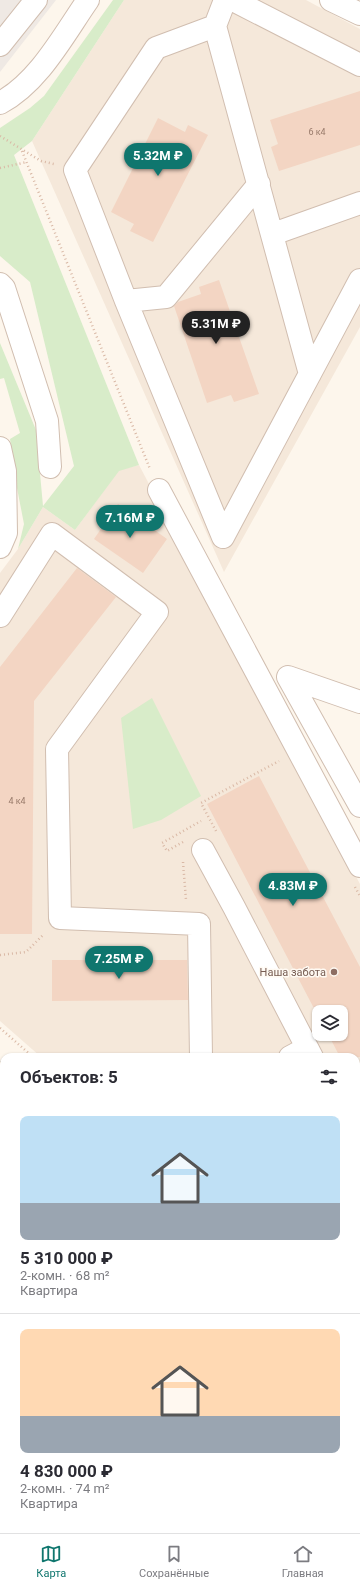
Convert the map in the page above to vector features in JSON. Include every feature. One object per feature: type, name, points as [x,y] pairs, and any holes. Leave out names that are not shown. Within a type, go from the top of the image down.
[{"type":"street","points":[[0,45],[36,0]]},
{"type":"street","points":[[0,103],[14,96],[43,65],[88,0]]},
{"type":"street","points":[[225,0],[215,26],[310,374]]},
{"type":"street","points":[[233,0],[360,65]]},
{"type":"street","points":[[331,0],[360,14]]},
{"type":"street","points":[[215,26],[156,48],[75,170],[126,301],[223,537],[360,280]]},
{"type":"street","points":[[126,301],[166,297],[259,184]]},
{"type":"street","points":[[273,234],[360,204]]},
{"type":"street","points":[[0,284],[4,288],[47,421],[50,467]]},
{"type":"street","points":[[0,448],[5,471],[6,533],[0,547]]},
{"type":"street","points":[[158,490],[360,866]]},
{"type":"street","points":[[0,616],[52,534],[157,612],[57,750],[60,918],[199,924],[201,1053]]},
{"type":"street","points":[[360,702],[288,677],[360,806]]},
{"type":"street","points":[[192,853],[234,907],[303,1053]]},
{"type":"path","points":[[0,136],[41,161],[75,170]]},
{"type":"path","points":[[0,168],[27,162]]},
{"type":"path","points":[[201,803],[280,761]]},
{"type":"path","points":[[187,904],[192,853]]},
{"type":"path","points":[[0,955],[26,952],[60,918]]},
{"type":"path","points":[[0,1028],[28,1053]]},
{"type":"shaded area","points":[[0,0],[56,0],[0,72]]},
{"type":"shaded area","points":[[124,0],[306,0],[360,29],[360,327],[224,572],[32,141]]},
{"type":"shaded area","points":[[139,465],[360,884],[360,1053],[36,1053],[0,1021],[0,573],[18,549],[43,507],[75,530],[119,470]]},
{"type":"green space","points":[[113,0],[124,0],[32,141],[14,155],[139,465],[119,471],[75,530],[43,507],[18,549],[24,524],[10,439],[20,433],[4,378],[0,379],[0,343],[36,430],[43,506],[74,466],[30,282],[0,256],[0,128],[30,108],[44,96]]},
{"type":"green space","points":[[152,698],[201,796],[161,820],[133,829],[121,718]]},
{"type":"building","points":[[360,91],[360,145],[279,171],[271,147],[278,144],[270,120]]},
{"type":"building","points":[[158,118],[185,132],[188,125],[208,135],[153,242],[130,231],[134,224],[111,212]]},
{"type":"building","points":[[219,280],[259,394],[234,402],[231,395],[207,403],[174,306],[178,302],[201,294],[199,287]]},
{"type":"building","points":[[118,504],[167,539],[143,573],[94,539]]},
{"type":"building","points":[[77,568],[116,597],[34,701],[32,934],[0,934],[0,667]]},
{"type":"building","points":[[259,776],[360,967],[360,1053],[338,1053],[332,1041],[348,1041],[348,1005],[312,1005],[207,804]]},
{"type":"building","points":[[52,960],[187,960],[188,1000],[52,1001]]},
{"type":"place","name":"Наша забота","points":[[334,972]]}]
